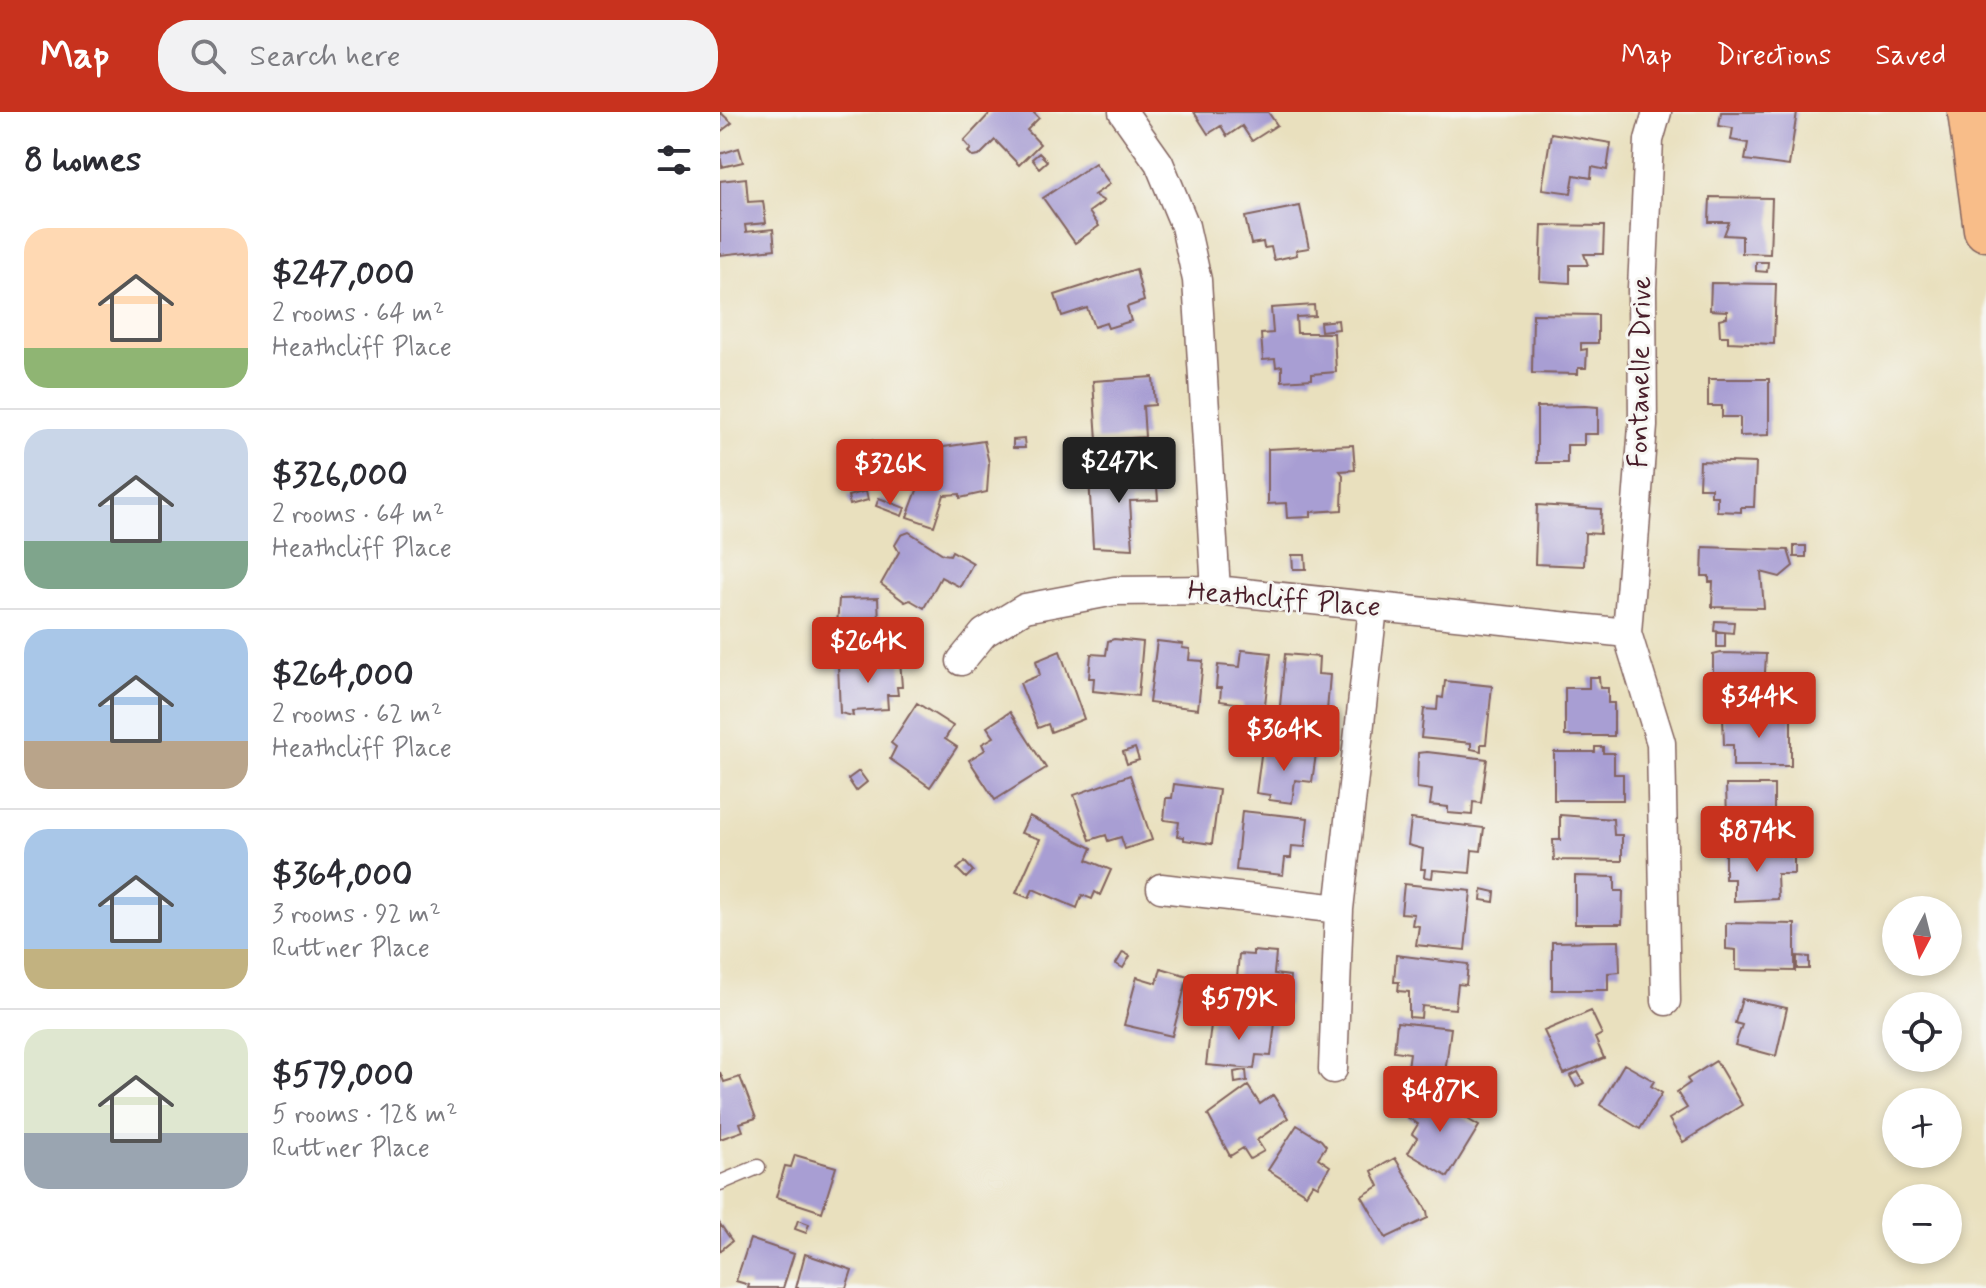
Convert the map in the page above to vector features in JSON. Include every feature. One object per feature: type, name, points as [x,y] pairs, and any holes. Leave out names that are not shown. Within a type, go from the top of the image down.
[{"type":"highway","points":[[1970,112],[1986,229]]},
{"type":"street","points":[[1123,112],[1159,163],[1185,226],[1197,280],[1216,590]]},
{"type":"street","name":"Fontanelle Drive","points":[[1627,633],[1643,426],[1642,289],[1649,140],[1657,112]]},
{"type":"street","name":"Heathcliff Place","points":[[961,661],[984,633],[1025,608],[1115,591],[1216,590],[1627,633]]},
{"type":"street","points":[[1333,1069],[1339,909],[1373,608]]},
{"type":"street","points":[[1627,633],[1661,743],[1666,1001]]},
{"type":"street","points":[[1161,888],[1339,909]]},
{"type":"lane","points":[[720,1183],[758,1167]]},
{"type":"building","points":[[720,112],[732,123],[720,132]]},
{"type":"building","points":[[991,112],[1033,112],[1039,118],[1027,130],[1040,144],[1019,165],[995,140],[979,156],[973,157],[968,152],[971,149],[964,141]]},
{"type":"building","points":[[1194,112],[1268,112],[1277,125],[1252,141],[1242,126],[1227,136],[1221,126],[1208,134]]},
{"type":"building","points":[[1721,112],[1797,112],[1789,166],[1745,160],[1748,143],[1731,140],[1733,128],[1719,126]]},
{"type":"building","points":[[1551,133],[1611,143],[1607,170],[1592,167],[1591,178],[1574,175],[1571,193],[1542,189]]},
{"type":"building","points":[[739,148],[743,162],[722,167],[720,154]]},
{"type":"building","points":[[1039,153],[1047,161],[1039,168],[1032,159]]},
{"type":"building","points":[[1095,163],[1110,184],[1094,195],[1104,201],[1089,212],[1099,226],[1075,243],[1043,198]]},
{"type":"building","points":[[746,178],[748,202],[763,201],[766,223],[745,225],[746,232],[773,229],[775,249],[720,255],[720,181]]},
{"type":"building","points":[[1710,197],[1772,198],[1770,254],[1742,253],[1742,236],[1724,235],[1729,222],[1709,222]]},
{"type":"building","points":[[1300,206],[1309,248],[1296,250],[1297,255],[1274,260],[1271,247],[1264,248],[1263,242],[1251,244],[1245,217]]},
{"type":"building","points":[[1542,225],[1604,226],[1603,254],[1584,254],[1588,265],[1570,265],[1570,283],[1540,281]]},
{"type":"building","points":[[1756,262],[1768,262],[1767,272],[1756,271]]},
{"type":"building","points":[[1136,269],[1144,301],[1127,307],[1131,321],[1108,328],[1106,323],[1094,327],[1087,308],[1062,316],[1055,295]]},
{"type":"building","points":[[1711,283],[1776,284],[1774,344],[1728,342],[1728,336],[1720,336],[1719,319],[1727,317],[1727,311],[1710,310]]},
{"type":"building","points":[[1314,305],[1315,316],[1296,317],[1297,333],[1334,333],[1336,372],[1312,374],[1312,379],[1282,381],[1282,366],[1276,367],[1275,359],[1263,360],[1261,334],[1273,333],[1271,308]]},
{"type":"building","points":[[1533,314],[1598,315],[1598,343],[1581,343],[1581,350],[1587,349],[1586,368],[1578,368],[1578,374],[1532,373]]},
{"type":"building","points":[[1338,320],[1339,329],[1321,331],[1320,322]]},
{"type":"building","points":[[1153,377],[1155,405],[1143,406],[1145,437],[1097,440],[1093,381]]},
{"type":"building","points":[[1708,379],[1769,379],[1769,435],[1740,436],[1740,417],[1722,417],[1722,406],[1708,406]]},
{"type":"building","points":[[1537,407],[1598,407],[1598,434],[1584,434],[1584,445],[1567,445],[1567,463],[1537,463]]},
{"type":"building","points":[[1024,439],[1025,448],[1013,448],[1013,440]]},
{"type":"building","points":[[872,440],[879,448],[869,456],[863,447]]},
{"type":"building","points":[[984,441],[989,463],[987,492],[960,498],[960,494],[944,495],[934,526],[907,517],[919,485],[917,451]]},
{"type":"building","points":[[1353,445],[1355,470],[1340,471],[1343,475],[1342,510],[1311,512],[1311,517],[1287,518],[1286,503],[1268,504],[1268,449]]},
{"type":"building","points":[[883,457],[887,463],[875,472],[871,466]]},
{"type":"building","points":[[1700,461],[1756,463],[1754,507],[1741,507],[1741,512],[1717,511],[1717,496],[1711,496],[1711,488],[1699,488]]},
{"type":"building","points":[[1143,463],[1144,473],[1156,473],[1158,500],[1130,501],[1133,549],[1093,547],[1089,477],[1141,474],[1126,473],[1126,464]]},
{"type":"building","points":[[866,491],[868,500],[850,505],[848,496]]},
{"type":"building","points":[[879,498],[905,508],[902,516],[876,506]]},
{"type":"building","points":[[1537,505],[1601,509],[1600,534],[1585,533],[1584,566],[1535,564]]},
{"type":"building","points":[[909,532],[943,554],[950,555],[952,551],[973,563],[960,587],[941,577],[924,608],[910,600],[905,602],[881,584],[899,552],[895,545],[901,535]]},
{"type":"building","points":[[1794,546],[1806,546],[1806,557],[1794,557]]},
{"type":"building","points":[[1703,547],[1788,550],[1793,566],[1780,577],[1761,572],[1764,608],[1712,607],[1713,582],[1709,582],[1709,576],[1702,576]]},
{"type":"building","points":[[1292,555],[1305,555],[1306,569],[1293,569]]},
{"type":"building","points":[[878,598],[879,623],[901,624],[901,653],[839,653],[839,638],[833,639],[832,625],[837,625],[839,599]]},
{"type":"building","points":[[1715,621],[1734,622],[1733,633],[1714,631]]},
{"type":"building","points":[[1717,633],[1725,633],[1725,647],[1717,647]]},
{"type":"building","points":[[1108,641],[1143,642],[1138,696],[1093,691],[1094,678],[1089,678],[1091,654],[1106,655]]},
{"type":"building","points":[[1157,641],[1183,644],[1182,648],[1190,649],[1189,660],[1203,661],[1198,709],[1149,703]]},
{"type":"building","points":[[1242,650],[1271,653],[1263,721],[1242,719],[1243,704],[1220,701],[1221,688],[1216,688],[1218,665],[1240,667]]},
{"type":"building","points":[[1060,651],[1084,719],[1051,732],[1048,724],[1038,728],[1020,683],[1040,675],[1036,661]]},
{"type":"building","points":[[1285,654],[1319,657],[1318,674],[1330,675],[1326,723],[1279,716]]},
{"type":"building","points":[[1766,654],[1763,708],[1752,708],[1752,700],[1722,702],[1722,680],[1713,681],[1713,655]]},
{"type":"building","points":[[900,659],[902,687],[897,687],[898,695],[887,695],[888,709],[852,711],[853,716],[840,713],[838,664]]},
{"type":"building","points":[[1589,677],[1599,677],[1600,688],[1608,688],[1608,703],[1614,703],[1614,736],[1565,736],[1565,688],[1589,688]]},
{"type":"building","points":[[1445,681],[1492,686],[1486,744],[1481,744],[1481,751],[1471,749],[1471,743],[1421,738],[1424,709],[1437,710],[1438,697],[1443,698]]},
{"type":"building","points":[[917,703],[953,726],[945,739],[957,747],[930,787],[890,759],[896,747],[891,743]]},
{"type":"building","points":[[1010,712],[1046,768],[995,800],[969,760],[985,750],[982,744],[994,737],[987,727]]},
{"type":"building","points":[[1791,716],[1791,766],[1733,766],[1733,745],[1724,745],[1723,717]]},
{"type":"building","points":[[1595,747],[1603,747],[1603,753],[1614,753],[1614,774],[1623,774],[1623,800],[1554,800],[1554,752],[1595,752]]},
{"type":"building","points":[[1135,748],[1139,760],[1127,764],[1123,752]]},
{"type":"building","points":[[1262,748],[1316,754],[1312,782],[1295,780],[1292,803],[1269,800],[1270,795],[1256,793]]},
{"type":"building","points":[[1418,753],[1487,759],[1481,803],[1473,802],[1472,815],[1448,813],[1448,807],[1430,805],[1432,790],[1417,788]]},
{"type":"building","points":[[859,771],[867,782],[856,791],[848,779]]},
{"type":"building","points":[[1130,775],[1152,840],[1125,849],[1121,837],[1108,841],[1106,835],[1090,840],[1074,795]]},
{"type":"building","points":[[1174,784],[1219,790],[1212,844],[1184,840],[1184,837],[1177,836],[1179,822],[1164,820],[1166,798],[1172,798]]},
{"type":"building","points":[[1726,785],[1774,785],[1774,831],[1732,832],[1732,819],[1727,818]]},
{"type":"building","points":[[1242,811],[1308,818],[1305,847],[1292,846],[1291,858],[1285,858],[1283,875],[1236,870]]},
{"type":"building","points":[[1560,815],[1613,819],[1614,835],[1622,835],[1622,861],[1554,860],[1553,840],[1560,840]]},
{"type":"building","points":[[1780,815],[1792,815],[1791,826],[1780,826]]},
{"type":"building","points":[[1029,816],[1092,848],[1087,860],[1111,870],[1100,895],[1095,892],[1092,899],[1082,895],[1077,908],[1033,889],[1029,898],[1016,893],[1040,839],[1021,833]]},
{"type":"building","points":[[1411,819],[1484,828],[1481,851],[1472,850],[1470,873],[1433,870],[1432,878],[1424,877],[1425,869],[1421,869],[1423,849],[1408,845]]},
{"type":"building","points":[[1777,852],[1777,855],[1794,855],[1794,874],[1777,874],[1778,899],[1734,901],[1734,879],[1725,879],[1725,853]]},
{"type":"building","points":[[965,862],[973,871],[966,878],[957,869]]},
{"type":"building","points":[[1575,876],[1615,877],[1615,891],[1623,891],[1622,924],[1575,924]]},
{"type":"building","points":[[1404,884],[1471,891],[1465,950],[1416,945],[1419,926],[1412,925],[1414,914],[1401,913]]},
{"type":"building","points":[[1482,889],[1495,892],[1494,902],[1481,900]]},
{"type":"building","points":[[1726,923],[1795,924],[1795,971],[1736,970],[1736,950],[1726,949]]},
{"type":"building","points":[[1619,941],[1620,972],[1608,973],[1608,990],[1552,990],[1552,942]]},
{"type":"building","points":[[1253,951],[1276,953],[1274,974],[1290,976],[1288,1006],[1235,1001],[1239,954],[1253,955]]},
{"type":"building","points":[[1123,952],[1130,956],[1123,968],[1116,964]]},
{"type":"building","points":[[1396,955],[1468,964],[1466,985],[1458,984],[1455,1009],[1422,1006],[1421,1018],[1409,1017],[1409,992],[1398,991],[1399,982],[1394,982]]},
{"type":"building","points":[[1797,956],[1809,957],[1809,969],[1797,969]]},
{"type":"building","points":[[1161,968],[1188,976],[1172,1036],[1124,1025],[1137,977],[1157,983]]},
{"type":"building","points":[[1742,999],[1787,1008],[1776,1056],[1735,1045],[1742,1025],[1735,1023]]},
{"type":"building","points":[[1591,1011],[1602,1034],[1595,1038],[1604,1058],[1564,1074],[1544,1031]]},
{"type":"building","points":[[1212,1017],[1275,1023],[1271,1056],[1256,1055],[1254,1069],[1206,1065]]},
{"type":"building","points":[[1397,1022],[1451,1028],[1445,1073],[1433,1072],[1432,1077],[1407,1074],[1410,1053],[1394,1051]]},
{"type":"building","points":[[1716,1061],[1742,1105],[1683,1142],[1669,1119],[1687,1108],[1677,1092],[1690,1083],[1687,1079]]},
{"type":"building","points":[[1624,1064],[1654,1081],[1651,1086],[1662,1093],[1640,1129],[1600,1105]]},
{"type":"building","points":[[1246,1070],[1247,1081],[1235,1083],[1234,1072]]},
{"type":"building","points":[[720,1072],[724,1082],[740,1077],[756,1118],[740,1123],[743,1131],[720,1139]]},
{"type":"building","points":[[1578,1072],[1584,1083],[1576,1087],[1570,1076]]},
{"type":"building","points":[[1248,1086],[1260,1104],[1273,1095],[1288,1118],[1257,1140],[1264,1151],[1250,1159],[1243,1148],[1230,1156],[1208,1115]]},
{"type":"building","points":[[1423,1092],[1479,1126],[1448,1177],[1408,1153],[1417,1138],[1412,1134],[1418,1124],[1407,1117]]},
{"type":"building","points":[[1297,1125],[1326,1146],[1318,1158],[1330,1166],[1318,1186],[1313,1183],[1306,1194],[1268,1170]]},
{"type":"building","points":[[795,1155],[836,1167],[822,1212],[776,1197],[785,1166],[791,1167]]},
{"type":"building","points":[[1395,1158],[1427,1211],[1428,1218],[1386,1238],[1362,1196],[1379,1186],[1372,1171]]},
{"type":"building","points":[[798,1220],[809,1224],[806,1233],[795,1229]]},
{"type":"building","points":[[720,1224],[732,1241],[720,1251]]},
{"type":"building","points":[[750,1239],[794,1254],[783,1288],[748,1288],[749,1285],[736,1281]]},
{"type":"building","points":[[805,1254],[852,1270],[846,1288],[796,1288]]}]
